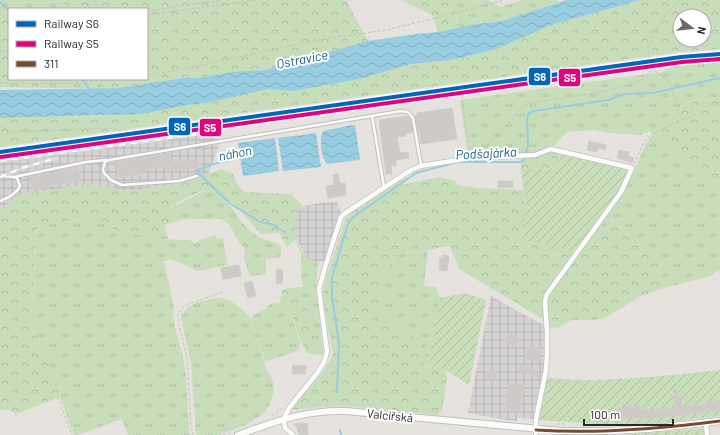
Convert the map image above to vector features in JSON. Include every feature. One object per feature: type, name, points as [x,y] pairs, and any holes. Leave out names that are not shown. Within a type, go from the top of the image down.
[{"type":"main road","name":"Valcířská","points":[[238,435],[284,418],[316,412],[346,411],[536,432],[545,430],[583,433],[648,429],[720,422]]},
{"type":"street","points":[[293,435],[285,428],[284,418],[289,408],[318,372],[326,357],[327,352],[319,289],[342,218],[348,211],[411,170],[421,166],[470,158],[521,157],[535,155],[550,149],[632,168],[621,192],[547,294],[545,301],[547,332],[546,370],[536,419],[536,432]]},
{"type":"street","points":[[706,423],[707,435]]},
{"type":"lane","points":[[0,176],[14,177],[86,162],[109,160],[401,111],[408,112],[412,115],[421,166]]},
{"type":"lane","points":[[372,116],[384,188]]},
{"type":"lane","points":[[109,160],[105,162],[103,172],[111,180],[122,184],[179,182],[197,176]]},
{"type":"lane","points":[[0,201],[14,194],[18,190],[20,186],[19,181],[14,177]]},
{"type":"path","points":[[148,11],[220,0]]},
{"type":"path","points":[[148,15],[256,0]]},
{"type":"path","points":[[148,75],[189,68],[312,41],[401,27],[464,12],[504,0]]},
{"type":"path","points":[[476,158],[481,151],[504,129],[520,109],[528,104],[600,92],[640,81],[647,77],[651,67],[649,51],[655,30],[661,20],[680,0]]},
{"type":"path","points":[[651,67],[669,82],[682,120]]},
{"type":"path","points":[[0,83],[80,83],[104,80]]},
{"type":"path","points":[[0,154],[462,96],[470,158]]},
{"type":"path","points":[[632,168],[644,142],[653,133],[694,115]]},
{"type":"path","points":[[0,127],[13,132],[113,128],[130,134]]},
{"type":"path","points":[[193,435],[191,425],[187,357],[179,326],[178,314],[185,305],[223,292]]},
{"type":"path","points":[[58,397],[72,435]]},
{"type":"shaded area","points":[[216,128],[219,145],[208,175],[179,184],[129,191],[90,184],[19,195],[0,212],[0,157],[35,154]]},
{"type":"shaded area","points":[[337,202],[341,214],[325,261],[318,262],[309,260],[297,239],[294,213],[303,206]]},
{"type":"shaded area","points":[[491,296],[545,326],[544,366],[533,419],[518,418],[516,421],[468,413]]},
{"type":"green space","points":[[0,0],[62,0],[65,8],[8,8],[8,17],[4,13],[0,15]]},
{"type":"green space","points":[[62,0],[346,0],[368,41],[265,70],[232,72],[119,88],[105,88],[100,80],[148,80],[148,8],[65,8]]},
{"type":"green space","points":[[401,0],[452,0],[459,29],[438,32],[432,15]]},
{"type":"green space","points":[[452,0],[488,0],[500,7],[522,0],[557,0],[560,2],[502,21],[477,24],[459,29]]},
{"type":"green space","points":[[640,0],[720,0],[720,49],[680,52],[0,147],[0,118],[101,116],[206,103],[268,89],[294,91],[359,79],[411,64],[451,60],[496,49],[551,25]]},
{"type":"green space","points":[[4,13],[8,17],[8,80],[46,80],[47,88],[0,87],[0,15]]},
{"type":"green space","points":[[720,58],[720,97],[694,102],[680,109],[683,118],[640,135],[593,130],[567,132],[551,148],[535,154],[468,156],[460,100],[662,72],[671,66]]},
{"type":"green space","points":[[46,80],[100,80],[105,88],[47,88]]},
{"type":"green space","points":[[720,97],[720,192],[673,144],[653,135],[650,131],[683,118],[679,109],[694,102]]},
{"type":"green space","points":[[653,135],[673,144],[720,192],[720,270],[707,277],[664,288],[663,279],[658,271],[663,261],[611,219],[605,228],[600,225],[623,191],[644,147]]},
{"type":"green space","points":[[551,151],[561,152],[557,169],[521,168],[521,159],[534,157]]},
{"type":"green space","points":[[561,152],[626,169],[628,173],[623,184],[604,214],[573,251],[522,240],[525,206],[521,168],[557,169]]},
{"type":"green space","points":[[222,169],[233,174],[239,187],[245,192],[291,194],[303,206],[294,214],[297,239],[304,254],[301,257],[301,253],[295,240],[287,247],[279,233],[261,234],[231,201],[228,202],[212,189],[201,191],[174,205],[165,212],[168,219],[183,219],[165,225],[168,239],[154,239],[146,235],[120,233],[94,218],[41,225],[37,227],[31,320],[60,397],[16,414],[8,410],[0,411],[0,212],[19,195],[90,184],[129,191],[179,184]]},
{"type":"green space","points":[[407,175],[401,185],[440,177],[456,181],[457,185],[479,188],[523,190],[525,206],[522,240],[579,251],[600,225],[605,228],[610,219],[663,260],[658,271],[663,279],[664,288],[639,297],[604,318],[594,320],[572,320],[558,328],[550,328],[549,318],[541,318],[459,269],[450,246],[398,255],[382,274],[381,310],[386,318],[404,331],[416,338],[428,338],[423,365],[446,370],[447,379],[442,410],[438,415],[346,406],[292,409],[325,369],[333,355],[324,308],[323,294],[324,285],[345,219],[350,212]]},
{"type":"green space","points":[[208,189],[213,189],[223,196],[242,222],[258,237],[281,246],[281,255],[279,258],[266,259],[266,274],[250,276],[244,258],[245,249],[238,241],[231,227],[225,221],[221,219],[168,219],[164,213]]},
{"type":"green space","points":[[95,218],[114,230],[146,235],[154,239],[189,240],[195,243],[202,239],[216,235],[217,239],[223,238],[227,265],[198,271],[171,259],[164,261],[174,308],[173,315],[175,329],[184,363],[190,435],[128,435],[122,419],[74,435],[31,320],[37,227],[41,225]]},
{"type":"green space","points":[[428,250],[424,286],[436,287],[440,298],[428,366],[423,365],[416,338],[385,318],[381,310],[382,274],[398,255]]},
{"type":"green space","points":[[304,254],[309,260],[318,262],[316,289],[323,349],[298,287],[302,287],[301,257]]},
{"type":"green space","points":[[298,287],[323,349],[323,355],[307,353],[289,311],[285,306],[279,304],[283,289]]},
{"type":"green space","points":[[465,293],[486,300],[469,385],[446,370],[428,366],[440,298]]},
{"type":"green space","points":[[218,298],[231,302],[249,316],[258,339],[265,367],[273,382],[274,391],[270,404],[264,413],[246,425],[219,435],[196,435],[191,364],[181,318],[187,309],[196,303]]},
{"type":"green space","points":[[272,303],[282,304],[289,311],[301,342],[298,350],[265,361],[251,317]]},
{"type":"green space","points":[[720,370],[720,416],[653,424],[614,425],[539,420],[547,378],[590,380]]},
{"type":"green space","points":[[705,428],[706,435],[623,435]]},
{"type":"water","points":[[567,0],[640,0],[551,25],[496,49],[451,60],[411,64],[359,79],[294,91],[268,89],[206,103],[141,114],[0,118],[0,90],[119,88],[182,78],[198,78],[232,72],[265,70],[368,41],[438,32],[477,24],[502,21]]},
{"type":"water","points":[[355,125],[360,159],[327,164],[323,157],[321,148],[323,131]]},
{"type":"water","points":[[316,133],[321,167],[283,171],[278,138]]},
{"type":"water","points":[[275,138],[279,171],[243,176],[238,143]]},
{"type":"building","points":[[452,108],[457,139],[421,144],[415,116],[417,113]]},
{"type":"building","points":[[408,116],[413,132],[405,134],[406,136],[397,137],[400,153],[408,152],[409,158],[396,160],[396,165],[391,166],[392,174],[386,174],[379,120]]},
{"type":"building","points":[[589,141],[606,145],[605,150],[598,148],[597,152],[587,150]]},
{"type":"building","points":[[619,150],[629,152],[628,156],[634,158],[632,163],[617,158]]},
{"type":"building","points":[[170,153],[172,162],[198,159],[199,167],[166,172],[166,166],[146,169],[141,171],[142,175],[118,177],[116,162]]},
{"type":"building","points":[[78,168],[80,180],[32,190],[29,178]]},
{"type":"building","points":[[338,174],[340,184],[345,183],[346,195],[328,198],[326,186],[334,185],[333,175]]},
{"type":"building","points":[[498,181],[513,181],[513,187],[498,188]]},
{"type":"building","points":[[443,255],[448,256],[449,258],[447,271],[439,270],[440,257],[443,258]]},
{"type":"building","points":[[239,265],[241,276],[223,279],[221,268]]},
{"type":"building","points":[[277,269],[283,270],[282,284],[276,283]]},
{"type":"building","points":[[252,281],[256,296],[248,298],[244,283]]},
{"type":"building","points":[[507,333],[518,336],[516,346],[505,344]]},
{"type":"building","points":[[527,346],[541,348],[539,362],[525,359]]},
{"type":"building","points":[[293,365],[306,366],[305,374],[292,374]]},
{"type":"building","points":[[520,365],[538,371],[539,376],[536,378],[518,370]]},
{"type":"building","points":[[486,371],[497,372],[496,380],[486,379]]},
{"type":"building","points":[[509,383],[524,385],[520,412],[505,410]]},
{"type":"building","points":[[676,389],[679,398],[681,398],[681,407],[703,405],[705,402],[720,401],[720,410],[656,418],[617,418],[617,408],[624,408],[625,406],[642,407],[642,410],[676,408],[674,390]]},
{"type":"building","points":[[596,411],[607,411],[607,421],[592,422],[592,415],[596,415]]},
{"type":"building","points":[[307,423],[308,435],[299,435],[297,428],[293,424]]},
{"type":"waterway","points":[[0,2],[8,10]]},
{"type":"waterway","name":"Podšajárka","points":[[337,392],[339,344],[332,297],[332,277],[348,224],[352,218],[416,173],[458,162],[521,162],[524,160],[528,145],[527,118],[529,113],[534,111],[608,100],[624,94],[653,93],[720,78]]},
{"type":"waterway","points":[[83,80],[91,91]]},
{"type":"waterway","name":"náhon","points":[[241,158],[213,164],[196,171],[231,204],[260,222],[272,224],[285,232]]},
{"type":"waterway","name":"Podšajárka","points":[[340,430],[341,435]]},
{"type":"railway","points":[[0,161],[206,133]]},
{"type":"railway","points":[[0,177],[25,167],[57,158]]},
{"type":"rail line","name":"S6","points":[[0,152],[681,57],[720,54]]},
{"type":"rail line","name":"S5","points":[[1,157],[682,62],[720,59]]},
{"type":"transit line","name":"311","points":[[536,430],[628,430],[720,421]]},
{"type":"water label","name":"Ostravice","points":[[302,59]]}]
